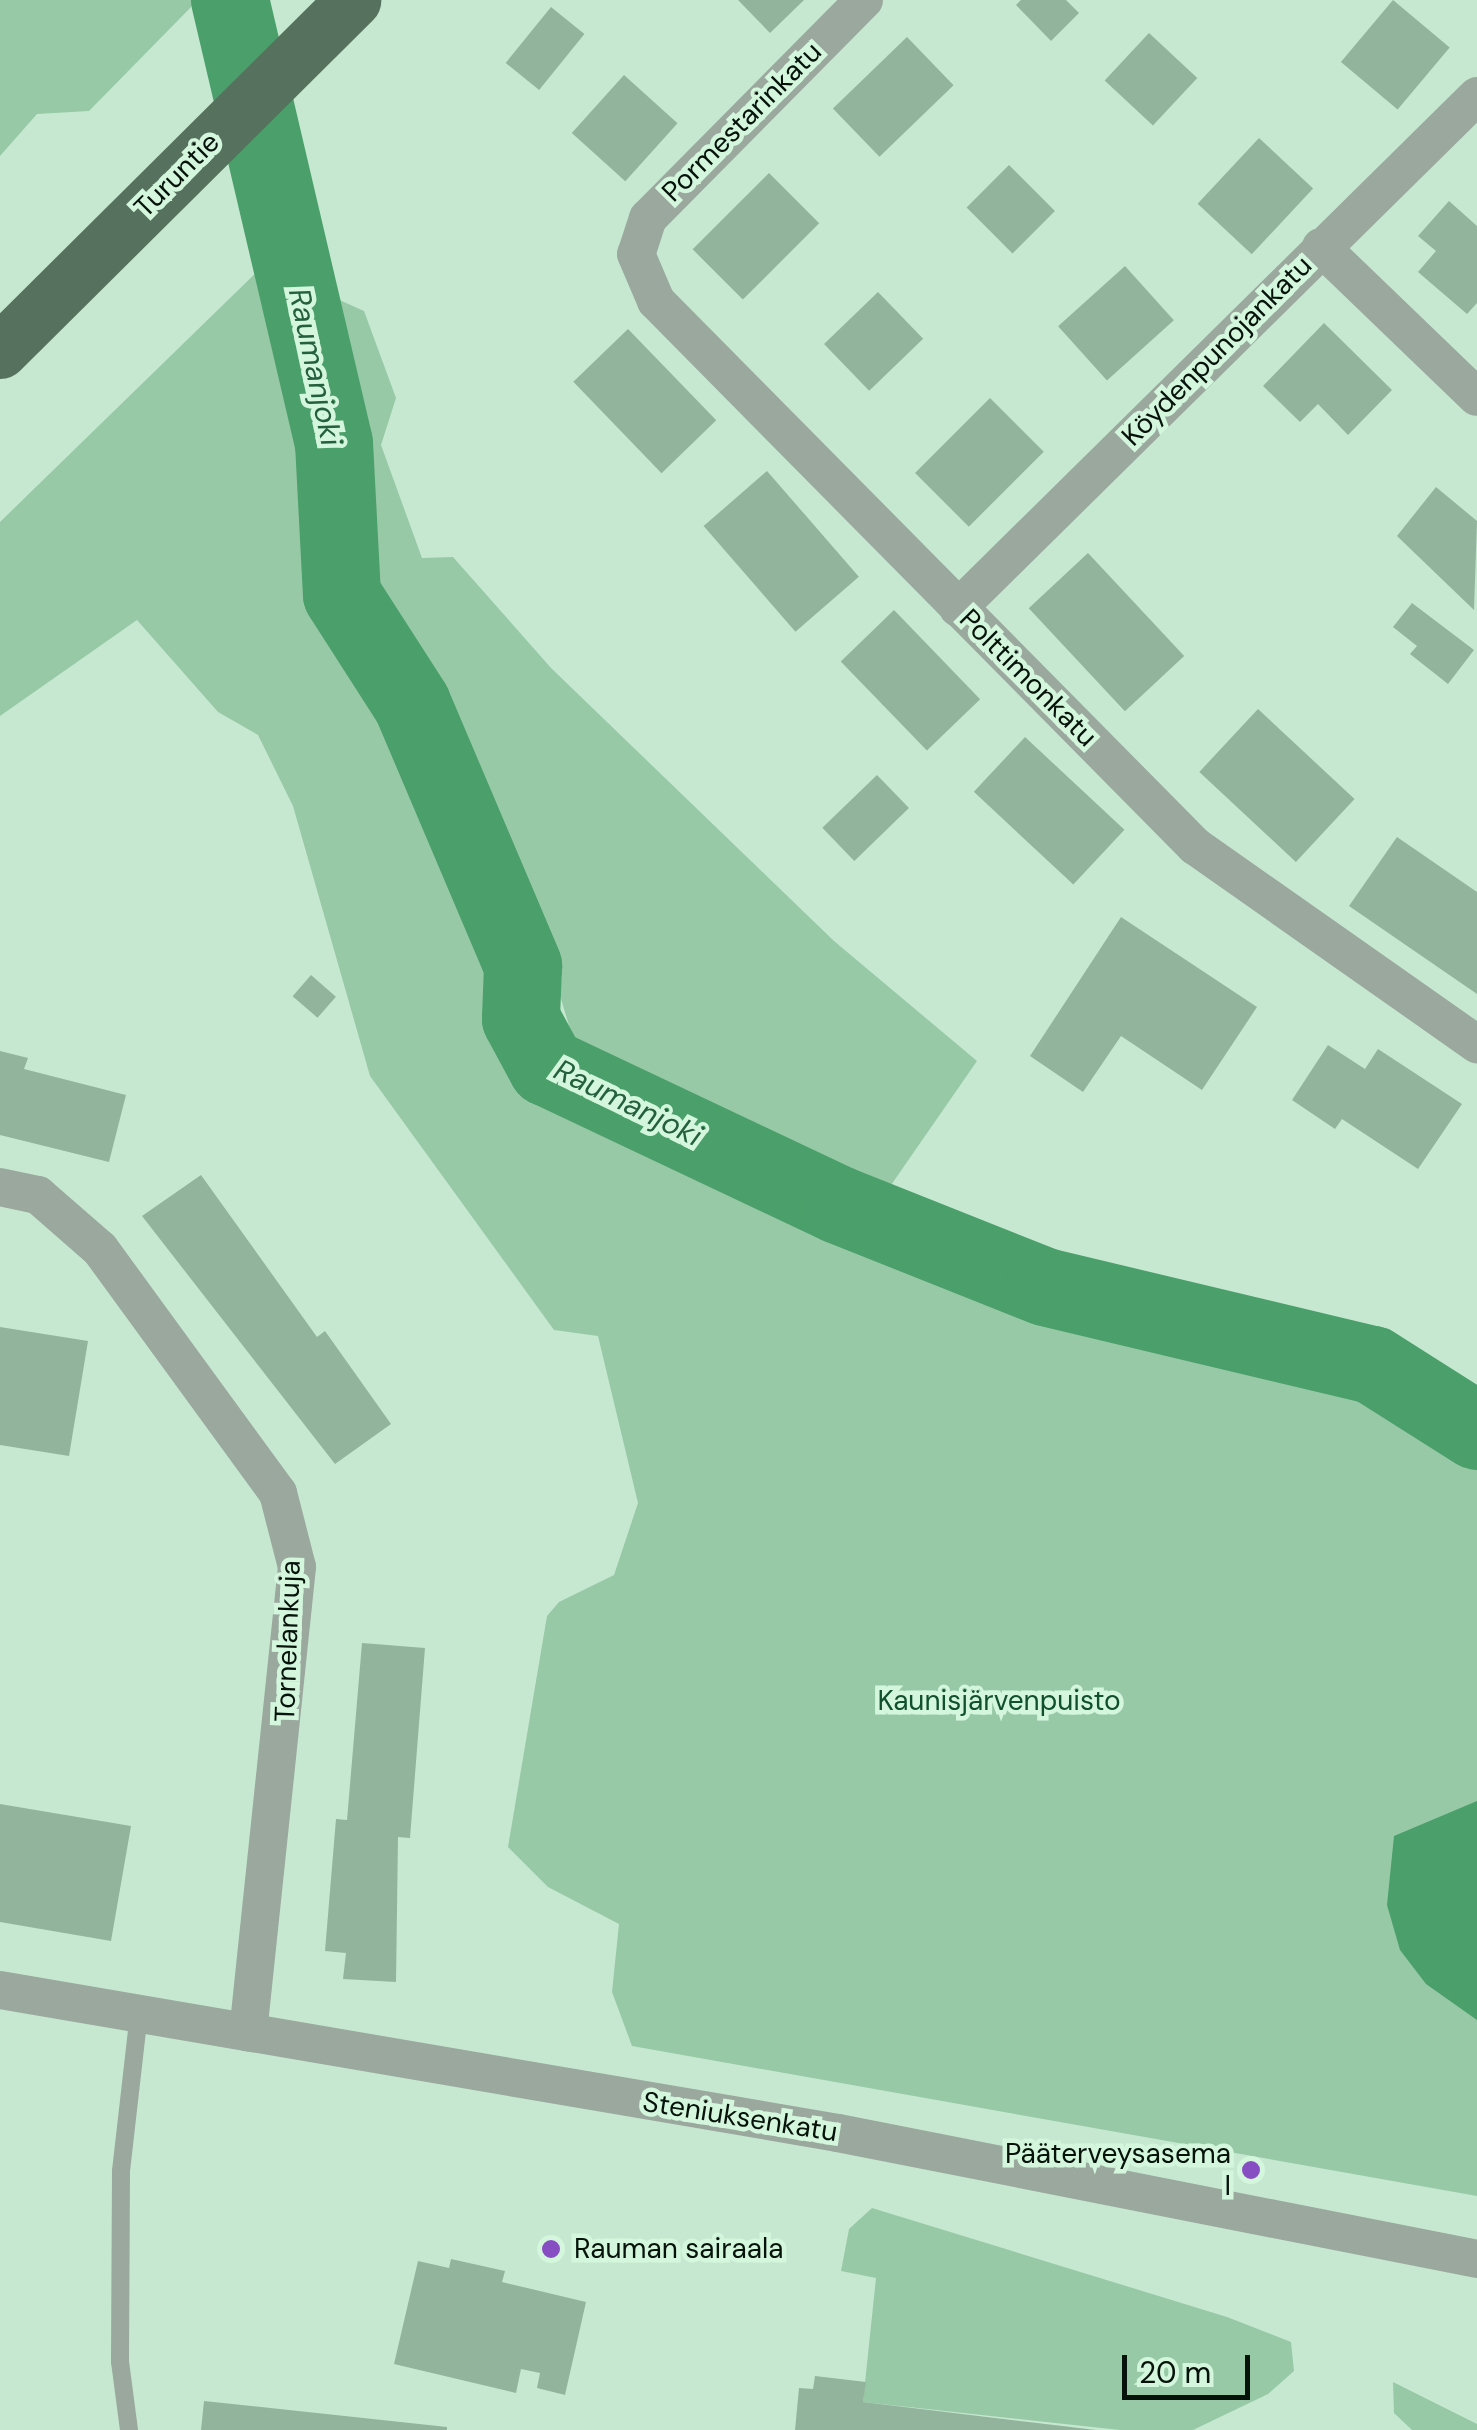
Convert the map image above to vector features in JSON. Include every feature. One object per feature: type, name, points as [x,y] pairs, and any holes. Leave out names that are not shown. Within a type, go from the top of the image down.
[{"type":"highway","name":"Turuntie","points":[[0,350],[338,14]]},
{"type":"street","name":"Pormestarinkatu","points":[[636,254],[648,218],[691,169],[864,0]]},
{"type":"street","name":"Köydenpunojankatu","points":[[958,608],[1477,96]]},
{"type":"street","points":[[1322,247],[1477,396]]},
{"type":"street","name":"Polttimonkatu","points":[[636,254],[656,301],[701,351],[1195,846],[1477,1044]]},
{"type":"street","name":"Tornelankuja","points":[[0,1186],[38,1195],[100,1249],[278,1493],[297,1568],[248,2032]]},
{"type":"street","name":"Steniuksenkatu","points":[[0,1990],[838,2133],[1477,2260]]},
{"type":"lane","points":[[129,2430],[120,2362],[121,2171],[139,2014]]},
{"type":"green space","points":[[0,0],[198,0],[89,111],[37,114],[0,156]]},
{"type":"green space","name":"Kaunisjärvenpuisto","points":[[264,265],[328,503],[324,605],[403,715],[451,882],[500,942],[490,1021],[512,1066],[620,1127],[970,1276],[1346,1373],[1477,1447],[1477,2196],[632,2046],[612,1992],[619,1924],[548,1887],[508,1847],[547,1616],[559,1602],[614,1575],[638,1503],[598,1336],[554,1330],[370,1076],[293,806],[258,735],[218,712],[137,620],[0,716],[0,522]]},
{"type":"green space","points":[[326,294],[364,311],[396,398],[381,445],[422,558],[453,557],[551,668],[834,941],[977,1061],[880,1201],[726,1139],[580,1062],[545,946],[459,746],[365,581],[353,432]]},
{"type":"green space","points":[[872,2208],[1227,2317],[1291,2342],[1294,2371],[1268,2394],[1193,2430],[1120,2430],[863,2402],[876,2278],[841,2271],[849,2229]]},
{"type":"green space","points":[[1393,2382],[1477,2424],[1477,2430],[1412,2430],[1394,2413]]},
{"type":"shaded area","points":[[1477,1801],[1477,2020],[1426,1984],[1400,1950],[1387,1905],[1394,1836]]},
{"type":"building","points":[[738,0],[804,0],[770,33]]},
{"type":"building","points":[[1021,0],[1066,0],[1079,13],[1051,41],[1016,5]]},
{"type":"building","points":[[1393,0],[1450,48],[1398,110],[1341,62]]},
{"type":"building","points":[[551,7],[584,34],[539,90],[506,63]]},
{"type":"building","points":[[1149,33],[1197,78],[1153,126],[1105,81]]},
{"type":"building","points":[[907,37],[954,85],[879,157],[833,109]]},
{"type":"building","points":[[624,75],[678,123],[625,181],[572,133]]},
{"type":"building","points":[[1259,138],[1313,188],[1252,254],[1198,204]]},
{"type":"building","points":[[1009,165],[1055,211],[1013,253],[967,207]]},
{"type":"building","points":[[769,173],[819,223],[743,300],[693,249]]},
{"type":"building","points":[[1449,201],[1477,226],[1477,303],[1467,314],[1418,272],[1436,251],[1418,236]]},
{"type":"building","points":[[1125,266],[1174,320],[1107,380],[1058,326]]},
{"type":"building","points":[[878,292],[923,339],[869,391],[824,344]]},
{"type":"building","points":[[1324,323],[1392,390],[1348,435],[1318,404],[1300,422],[1263,386]]},
{"type":"building","points":[[628,329],[716,420],[662,473],[573,382]]},
{"type":"building","points":[[990,398],[1044,452],[969,527],[915,473]]},
{"type":"building","points":[[767,471],[859,577],[795,632],[704,526]]},
{"type":"building","points":[[1436,487],[1477,521],[1474,610],[1397,536]]},
{"type":"building","points":[[1088,553],[1184,656],[1125,711],[1029,608]]},
{"type":"building","points":[[1412,603],[1474,650],[1448,684],[1410,654],[1417,646],[1393,627]]},
{"type":"building","points":[[894,610],[980,699],[927,751],[841,661]]},
{"type":"building","points":[[1258,709],[1355,799],[1296,862],[1199,772]]},
{"type":"building","points":[[1025,737],[1124,830],[1073,885],[974,792]]},
{"type":"building","points":[[877,775],[909,808],[854,861],[822,828]]},
{"type":"building","points":[[1397,837],[1477,892],[1477,994],[1349,906]]},
{"type":"building","points":[[1121,917],[1257,1007],[1202,1090],[1121,1036],[1083,1092],[1030,1056]]},
{"type":"building","points":[[311,975],[336,997],[318,1018],[293,996]]},
{"type":"building","points":[[1328,1045],[1365,1069],[1378,1049],[1462,1104],[1418,1169],[1342,1119],[1335,1129],[1292,1100]]},
{"type":"building","points":[[0,1051],[28,1058],[24,1069],[126,1095],[109,1162],[0,1135]]},
{"type":"building","points":[[201,1175],[317,1337],[325,1331],[391,1424],[335,1464],[142,1216]]},
{"type":"building","points":[[0,1327],[88,1341],[69,1456],[0,1445]]},
{"type":"building","points":[[362,1643],[425,1648],[410,1838],[398,1837],[396,1982],[343,1979],[346,1953],[325,1951],[336,1819],[347,1820]]},
{"type":"building","points":[[0,1804],[131,1826],[111,1941],[0,1922]]},
{"type":"building","points":[[451,2259],[505,2271],[502,2282],[586,2302],[565,2395],[537,2388],[540,2373],[521,2369],[516,2393],[394,2364],[418,2261],[449,2268]]},
{"type":"building","points":[[815,2376],[866,2382],[863,2402],[1096,2430],[795,2430],[799,2388],[813,2389]]},
{"type":"building","points":[[204,2401],[447,2427],[447,2430],[201,2430]]},
{"type":"waterway","name":"Raumanjoki","points":[[230,0],[334,443],[342,595],[412,704],[523,966],[521,1019],[547,1067],[839,1205],[1045,1287],[1373,1365],[1477,1431]]},
{"type":"place","name":"Pääterveysasema I","points":[[1251,2170]]},
{"type":"place","name":"Rauman sairaala","points":[[551,2249]]}]
